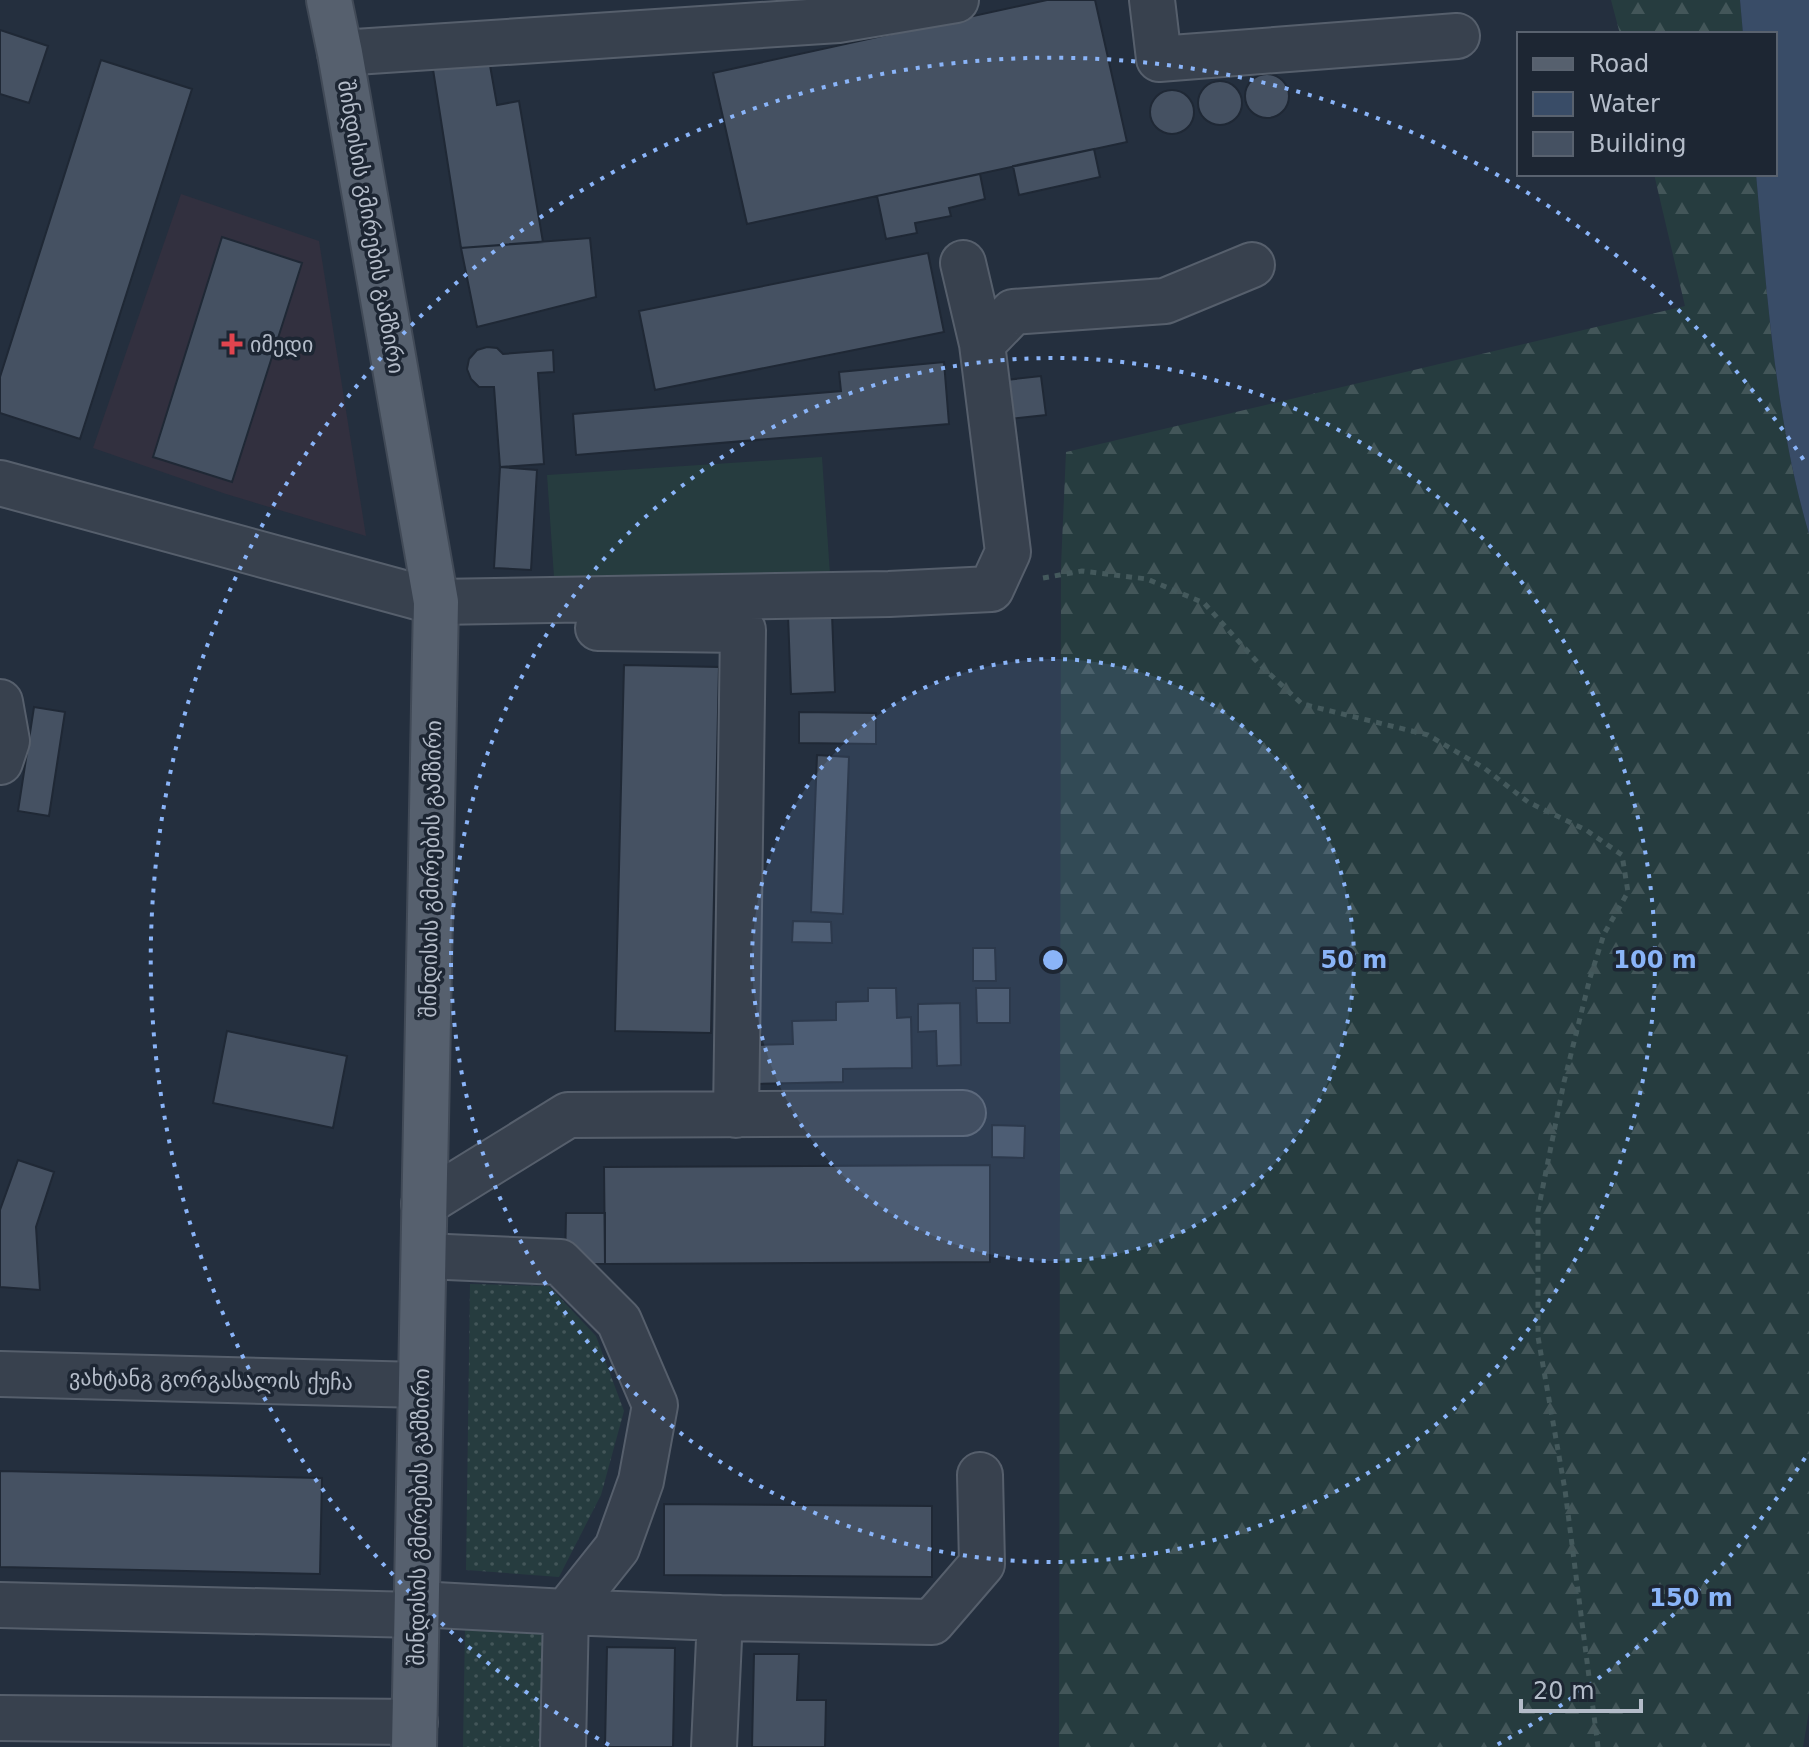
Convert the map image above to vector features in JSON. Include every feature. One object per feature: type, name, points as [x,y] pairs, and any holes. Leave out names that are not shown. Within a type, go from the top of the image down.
[{"type":"main road","name":"შინდისის გმირების გამზირი","points":[[329,0],[436,614],[415,1734]]},
{"type":"street","points":[[340,53],[838,20],[956,0]]},
{"type":"street","points":[[1152,0],[1159,59],[1457,36]]},
{"type":"street","points":[[436,614],[991,589],[1008,552],[982,344],[963,263]]},
{"type":"street","points":[[982,344],[1013,312],[1165,301],[1252,265]]},
{"type":"street","points":[[0,483],[436,614],[743,630],[736,1115]]},
{"type":"street","points":[[0,702],[7,741],[0,762]]},
{"type":"street","points":[[424,1204],[568,1115],[963,1113]]},
{"type":"street","points":[[424,1256],[560,1262],[619,1321],[655,1405],[641,1481],[617,1548],[566,1612],[563,1747]]},
{"type":"street","name":"ვახტანგ გორგასალის ქუჩა","points":[[0,1374],[421,1385]]},
{"type":"street","points":[[0,1605],[417,1609],[932,1622],[982,1564],[980,1475]]},
{"type":"street","points":[[714,1747],[720,1618]]},
{"type":"street","points":[[0,1718],[415,1734]]},
{"type":"path","points":[[991,589],[1082,571],[1147,579],[1204,603],[1260,665],[1302,704],[1428,735],[1484,768],[1528,802],[1586,830],[1622,855],[1628,892],[1604,934],[1590,978],[1564,1082],[1538,1211],[1538,1337],[1565,1490],[1598,1747]]},
{"type":"shaded area","name":"იმედი","points":[[181,194],[319,241],[366,536],[226,494],[93,448]]},
{"type":"green space","points":[[1611,0],[1740,0],[1743,32],[1619,32]]},
{"type":"green space","points":[[1654,176],[1756,176],[1780,401],[1809,534],[1809,1711],[1803,1747],[1059,1747],[1061,566],[1066,452],[1685,306]]},
{"type":"green space","points":[[822,457],[830,574],[555,592],[547,475]]},
{"type":"green space","points":[[470,1284],[549,1286],[596,1336],[624,1411],[601,1495],[559,1577],[466,1570]]},
{"type":"green space","points":[[465,1628],[544,1630],[542,1747],[463,1747]]},
{"type":"water","points":[[1740,0],[1809,0],[1809,534],[1780,401],[1756,176],[1777,176],[1777,32],[1743,32]]},
{"type":"building","points":[[1047,0],[1095,0],[1127,142],[747,224],[713,73]]},
{"type":"building","points":[[0,30],[48,46],[29,103],[0,94]]},
{"type":"building","points":[[488,54],[497,105],[519,101],[543,242],[461,248],[432,63]]},
{"type":"building","points":[[101,60],[192,89],[80,439],[0,413],[0,377]]},
{"type":"building","points":[[1267,74],[1283,80],[1289,96],[1283,112],[1267,118],[1251,112],[1245,96],[1251,80]]},
{"type":"building","points":[[1220,81],[1236,87],[1242,103],[1236,119],[1220,125],[1204,119],[1198,103],[1204,87]]},
{"type":"building","points":[[1172,90],[1188,96],[1194,112],[1188,128],[1172,134],[1156,128],[1150,112],[1156,96]]},
{"type":"building","points":[[1094,149],[1100,177],[1019,195],[1013,166]]},
{"type":"building","points":[[980,174],[985,199],[949,208],[951,216],[915,223],[917,233],[886,239],[877,196]]},
{"type":"building","points":[[222,237],[302,263],[232,482],[153,457]]},
{"type":"building","points":[[590,238],[596,297],[477,327],[461,248]]},
{"type":"building","points":[[928,253],[944,332],[655,390],[639,311]]},
{"type":"building","points":[[497,348],[503,354],[553,350],[554,372],[538,373],[544,464],[500,467],[494,387],[479,387],[467,369],[469,359],[477,350]]},
{"type":"building","points":[[944,362],[949,424],[576,455],[573,414],[841,391],[839,372]]},
{"type":"building","points":[[1041,376],[1046,415],[1010,419],[1006,380]]},
{"type":"building","points":[[500,467],[537,470],[531,570],[494,568]]},
{"type":"building","points":[[832,614],[835,692],[791,694],[788,615]]},
{"type":"building","points":[[624,665],[719,667],[711,1033],[615,1031]]},
{"type":"building","points":[[34,707],[65,712],[49,816],[18,811]]},
{"type":"building","points":[[799,712],[876,713],[876,744],[799,743]]},
{"type":"building","points":[[817,755],[849,757],[843,914],[811,912]]},
{"type":"building","points":[[793,921],[831,922],[832,943],[792,942]]},
{"type":"building","points":[[973,948],[995,948],[996,981],[973,981]]},
{"type":"building","points":[[868,988],[896,988],[897,1018],[911,1017],[912,1068],[843,1069],[843,1082],[755,1084],[754,1045],[793,1044],[792,1021],[836,1020],[836,1002],[868,1001]]},
{"type":"building","points":[[976,988],[1010,988],[1010,1023],[977,1023]]},
{"type":"building","points":[[960,1003],[961,1065],[937,1066],[936,1031],[918,1032],[918,1004]]},
{"type":"building","points":[[227,1031],[347,1056],[333,1128],[213,1103]]},
{"type":"building","points":[[992,1125],[1025,1126],[1024,1158],[992,1157]]},
{"type":"building","points":[[18,1160],[54,1172],[36,1227],[40,1290],[0,1287],[0,1210]]},
{"type":"building","points":[[990,1165],[990,1262],[605,1264],[604,1167]]},
{"type":"building","points":[[566,1213],[605,1213],[605,1264],[565,1264]]},
{"type":"building","points":[[0,1471],[322,1478],[320,1574],[0,1567]]},
{"type":"building","points":[[664,1504],[932,1506],[932,1577],[664,1575]]},
{"type":"building","points":[[607,1647],[675,1648],[673,1747],[605,1747]]},
{"type":"building","points":[[754,1654],[799,1654],[797,1700],[826,1700],[825,1747],[752,1747]]},
{"type":"place","name":"იმედი","points":[[232,344]]}]
